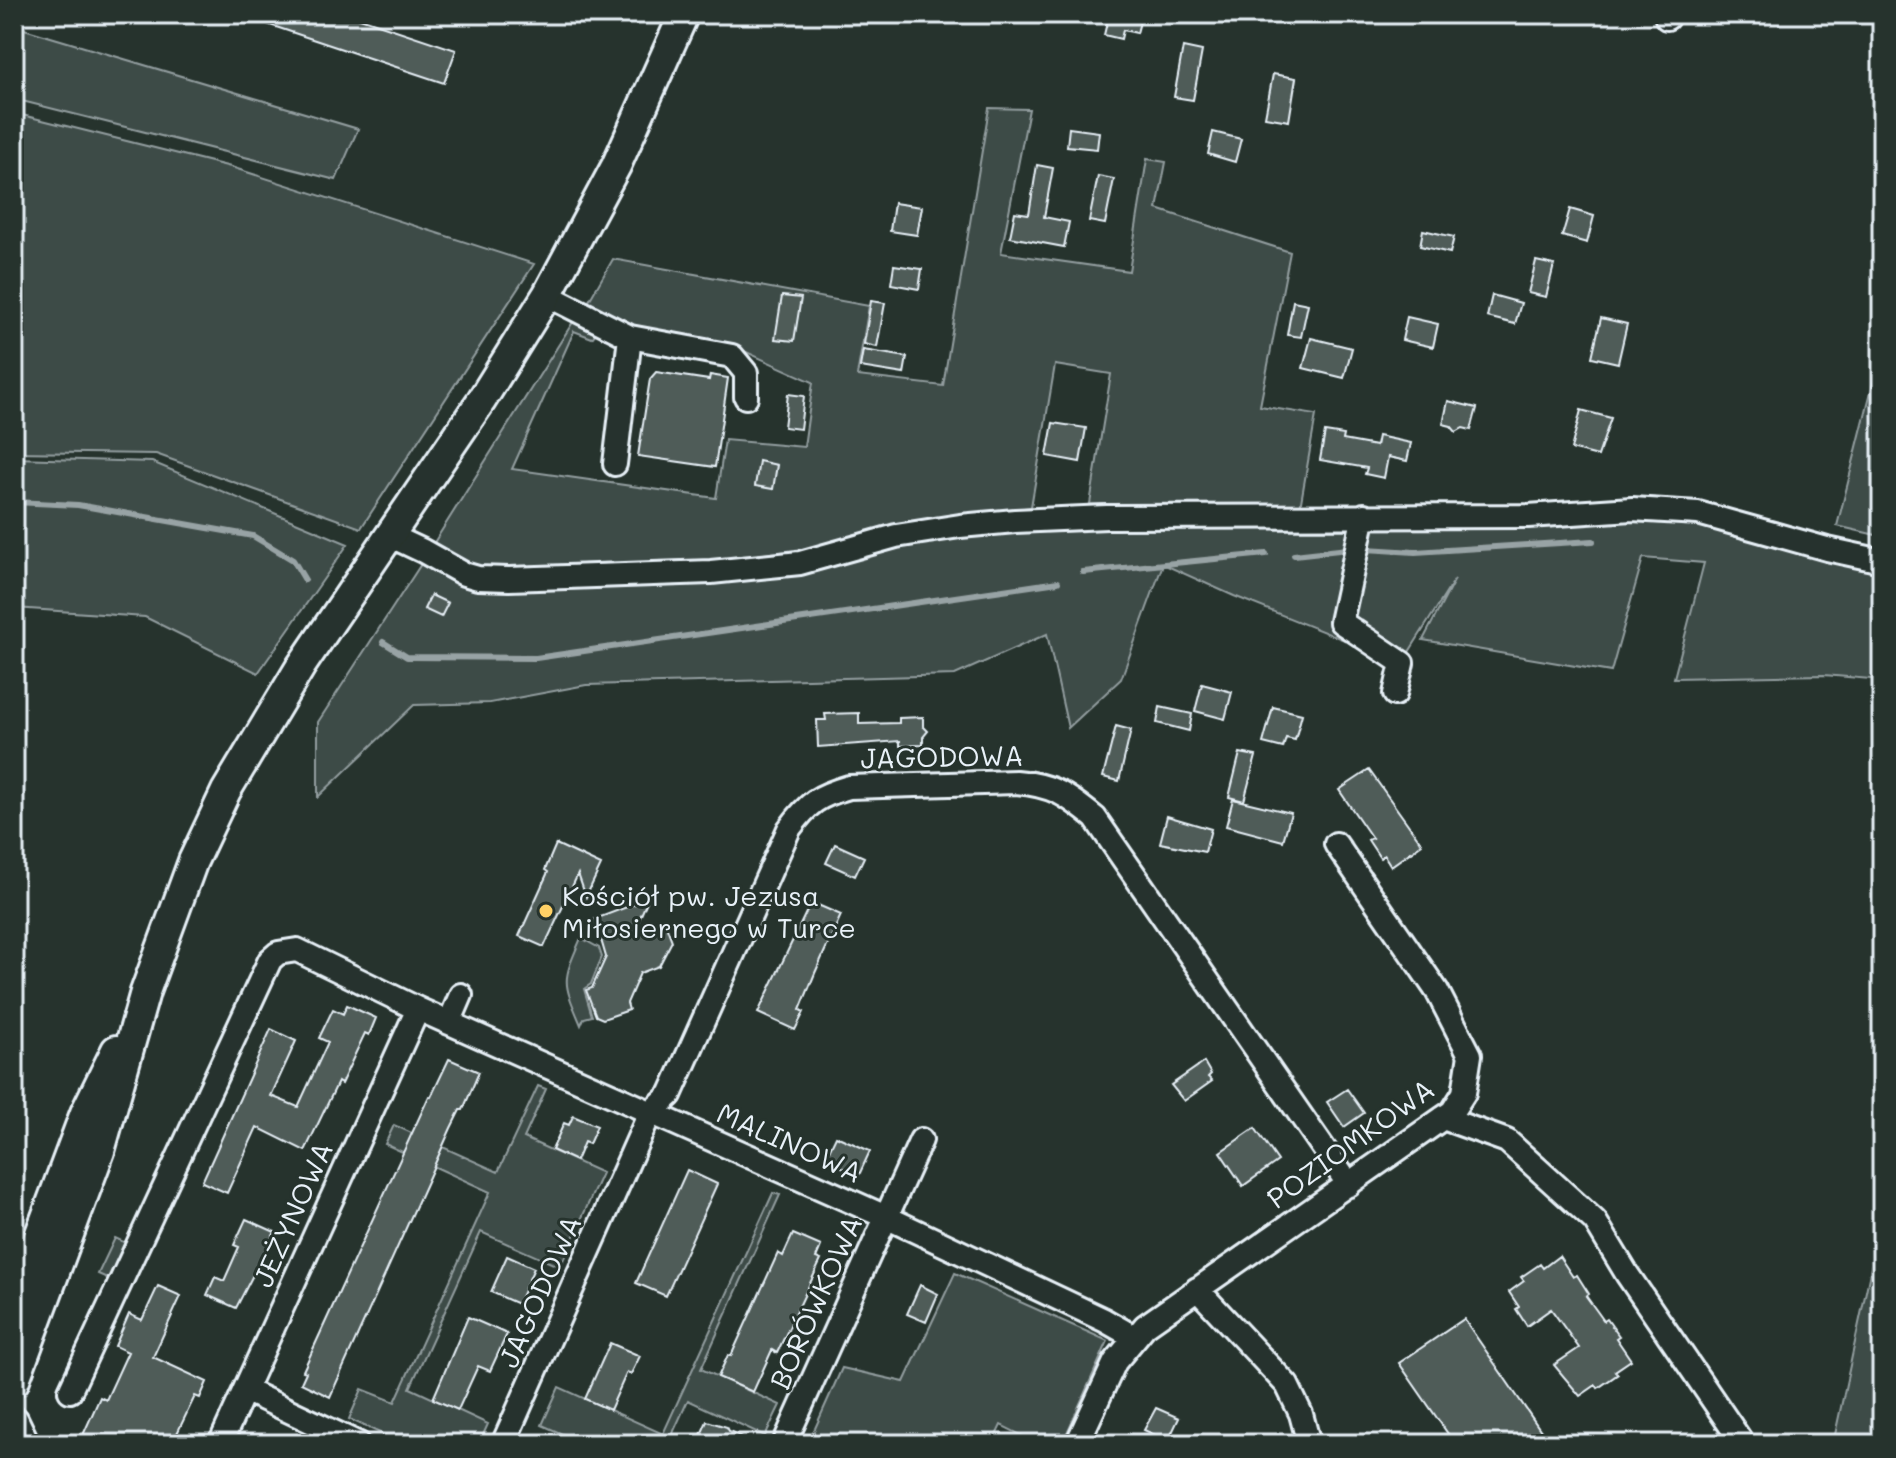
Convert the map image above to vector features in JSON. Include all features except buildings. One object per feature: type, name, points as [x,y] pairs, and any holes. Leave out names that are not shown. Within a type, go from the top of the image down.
[{"type":"main road","points":[[14,1382],[100,1151],[145,992],[193,861],[226,791],[288,687],[481,401],[547,295],[616,166],[684,14]]},
{"type":"main road","points":[[14,1303],[85,1113],[145,992]]},
{"type":"main road","points":[[14,1422],[25,1444]]},
{"type":"street","points":[[547,295],[630,337],[732,356],[746,373],[746,397]]},
{"type":"street","points":[[615,464],[630,337]]},
{"type":"street","points":[[389,535],[464,574],[478,578],[509,579],[711,572],[800,563],[896,536],[1015,521],[1107,517],[1528,516],[1663,509],[1698,513],[1882,561]]},
{"type":"street","points":[[1364,515],[1341,622],[1402,663],[1395,694]]},
{"type":"street","name":"JAGODOWA","points":[[503,1444],[650,1113],[670,1095],[789,829],[813,800],[849,787],[1041,784],[1061,792],[1095,818],[1349,1185]]},
{"type":"street","name":"POZIOMKOWA","points":[[1077,1444],[1108,1375],[1134,1337],[1154,1318],[1452,1112],[1464,1093],[1470,1055],[1437,991],[1336,844]]},
{"type":"street","name":"MALINOWA","points":[[70,1391],[270,960],[278,953],[297,950],[418,1009],[886,1217],[1134,1337]]},
{"type":"street","points":[[449,1023],[461,995]]},
{"type":"street","name":"JEŻYNOWA","points":[[220,1444],[418,1009]]},
{"type":"street","points":[[1443,1118],[1507,1141],[1595,1221],[1627,1274],[1743,1444]]},
{"type":"street","name":"BORÓWKOWA","points":[[784,1444],[921,1140]]},
{"type":"street","points":[[1197,1289],[1287,1385],[1301,1414],[1309,1444]]},
{"type":"street","points":[[245,1390],[359,1444]]},
{"type":"shaded area","points":[[14,26],[358,129],[336,180],[14,99]]},
{"type":"shaded area","points":[[989,108],[1029,109],[1001,253],[1129,271],[1147,159],[1166,162],[1157,209],[1290,252],[1260,406],[1316,415],[1300,508],[1090,504],[1111,374],[1055,365],[1031,507],[923,522],[818,547],[726,559],[500,569],[478,566],[430,549],[573,322],[578,319],[599,329],[592,338],[574,331],[512,469],[716,498],[725,440],[804,447],[813,382],[733,346],[630,330],[586,306],[613,259],[869,306],[857,376],[943,386]]},
{"type":"shaded area","points":[[14,113],[231,167],[534,264],[361,528],[156,454],[14,452]]},
{"type":"shaded area","points":[[1882,348],[1882,513],[1876,535],[1837,526]]},
{"type":"shaded area","points":[[14,458],[152,462],[348,544],[258,673],[145,617],[15,608]]},
{"type":"shaded area","points":[[1654,518],[1691,520],[1882,569],[1882,680],[1824,675],[1674,678],[1704,563],[1643,558],[1611,672],[1423,640],[1455,579],[1402,663],[1163,564],[1121,679],[1068,728],[1047,634],[955,675],[586,685],[490,703],[414,705],[318,797],[318,722],[423,561],[482,587],[956,536],[1097,528],[1545,526]]},
{"type":"shaded area","points":[[581,938],[599,948],[602,957],[591,984],[584,989],[592,1016],[584,1018],[581,1025],[570,999],[567,981],[570,964]]},
{"type":"shaded area","points":[[538,1086],[546,1089],[524,1138],[602,1173],[560,1267],[481,1232],[410,1388],[488,1424],[479,1444],[404,1444],[349,1419],[362,1389],[395,1402],[490,1192],[385,1144],[394,1125],[498,1172]]},
{"type":"shaded area","points":[[773,1193],[780,1195],[701,1369],[780,1405],[765,1436],[688,1400],[668,1444],[585,1444],[542,1425],[559,1387],[663,1434]]},
{"type":"shaded area","points":[[1882,1217],[1882,1444],[1833,1444]]},
{"type":"shaded area","points":[[115,1238],[130,1245],[114,1281],[98,1274]]},
{"type":"shaded area","points":[[955,1273],[1108,1341],[1062,1444],[1039,1444],[1001,1425],[992,1444],[808,1444],[842,1368],[904,1382]]},
{"type":"waterway","points":[[14,502],[78,505],[253,536],[293,560],[305,580]]},
{"type":"waterway","points":[[1366,549],[1415,552],[1593,541]]},
{"type":"waterway","points":[[1294,555],[1348,549]]},
{"type":"waterway","points":[[1083,572],[1266,554]]},
{"type":"waterway","points":[[383,642],[407,657],[536,658],[1058,582]]},
{"type":"place","name":"Kościół pw. Jezusa Miłosiernego w Turce","points":[[546,911]]}]
